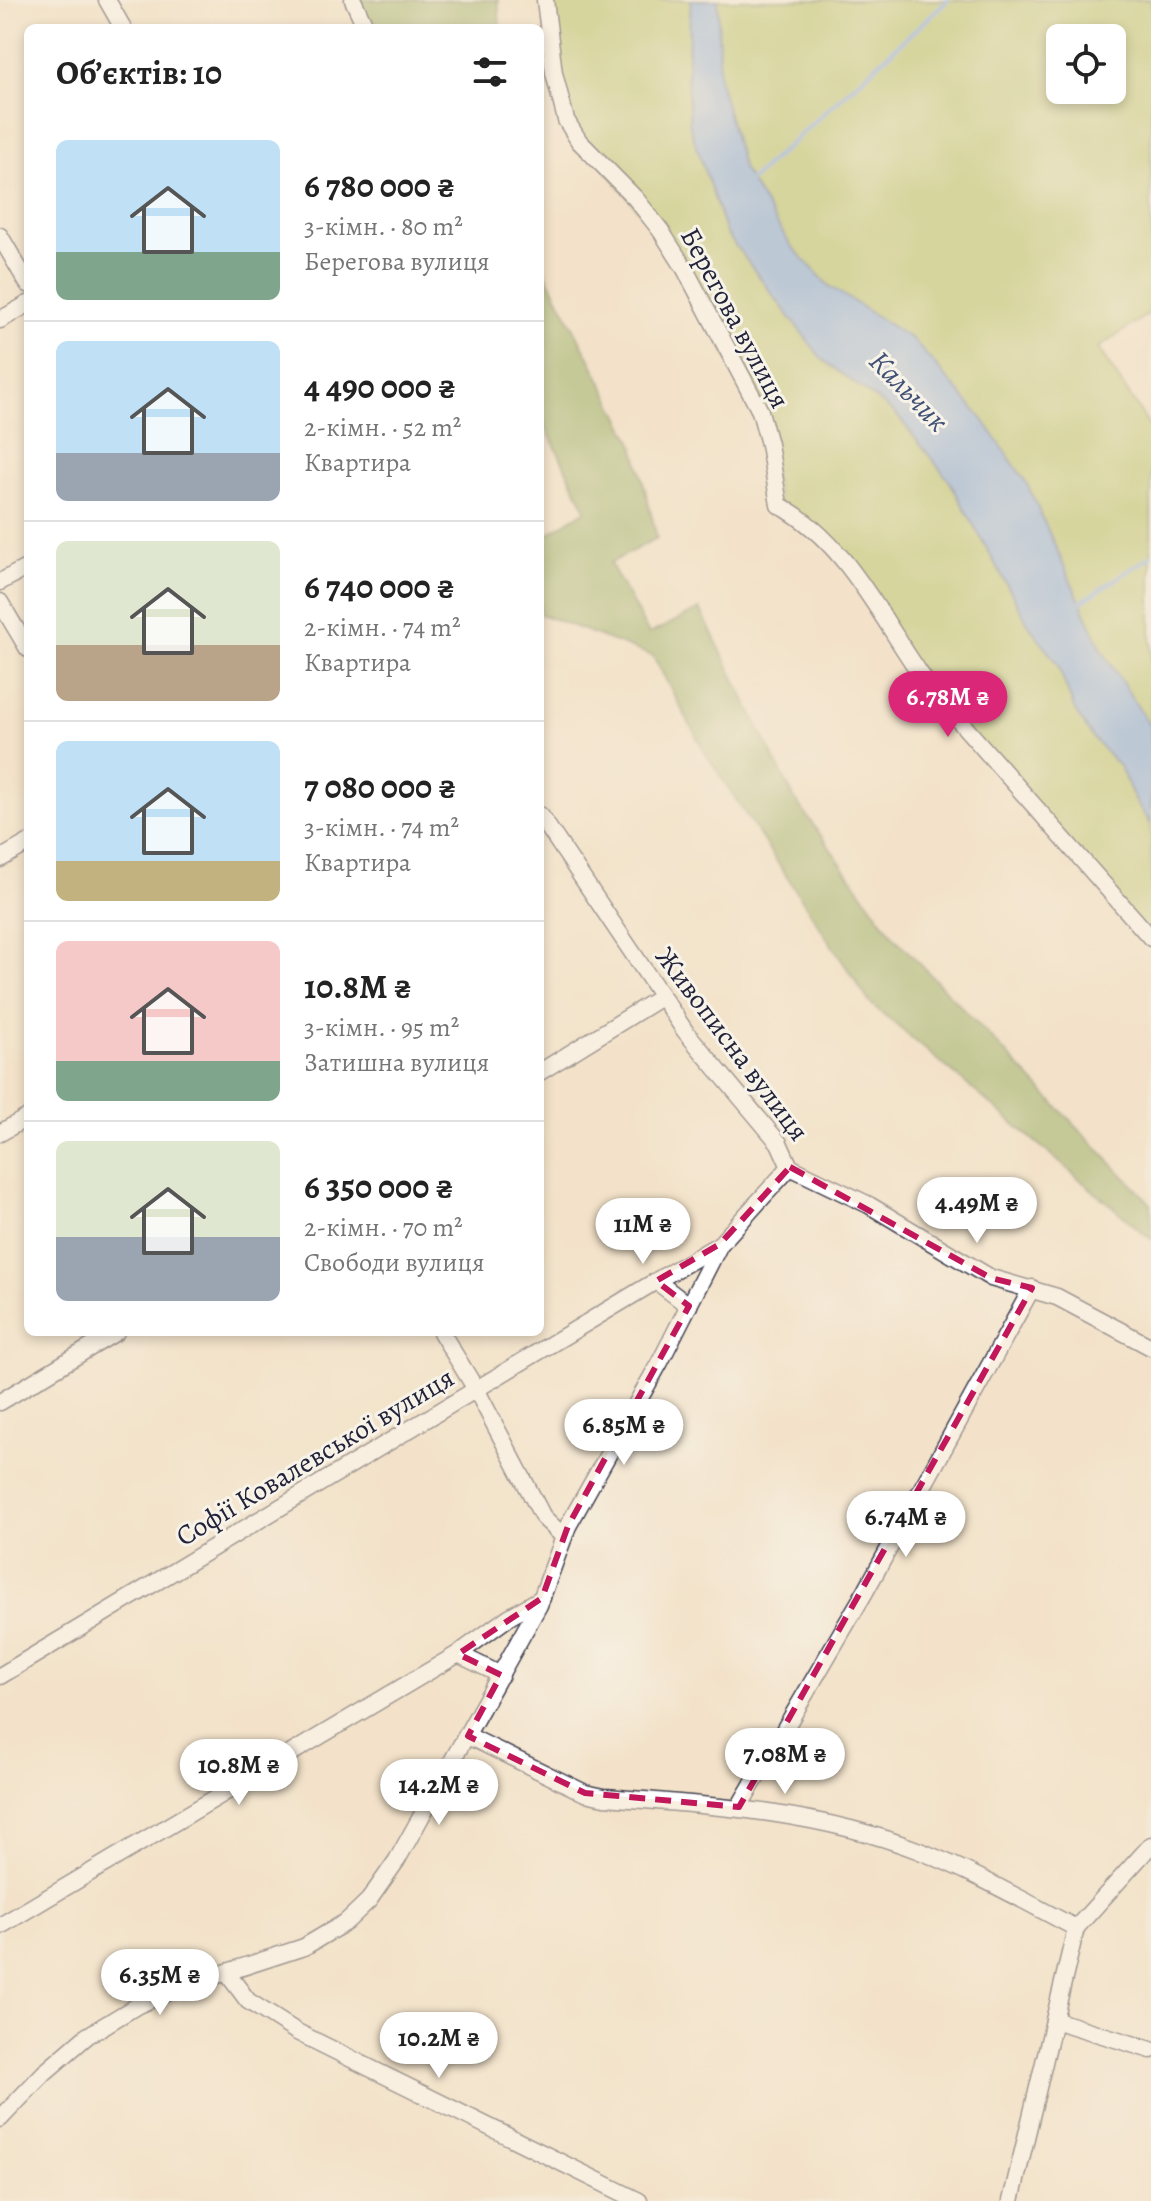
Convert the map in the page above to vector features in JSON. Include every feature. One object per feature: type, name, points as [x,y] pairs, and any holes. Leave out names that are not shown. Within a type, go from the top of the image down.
[{"type":"street","points":[[107,0],[121,24]]},
{"type":"street","points":[[353,0],[364,24]]},
{"type":"street","name":"Берегова вулиця","points":[[545,0],[554,73],[566,120],[579,141],[636,199],[685,269],[760,411],[779,505],[801,517],[847,563],[902,651],[931,689],[1151,938]]},
{"type":"street","points":[[0,236],[24,277]]},
{"type":"street","points":[[0,320],[24,306]]},
{"type":"street","points":[[0,582],[24,569]]},
{"type":"street","points":[[0,602],[24,642]]},
{"type":"street","name":"Живописна вулиця","points":[[544,821],[661,997],[710,1064],[779,1143],[790,1167],[869,1205],[991,1278],[1057,1297],[1151,1347]]},
{"type":"street","points":[[0,859],[24,845]]},
{"type":"street","points":[[544,1070],[661,997]]},
{"type":"street","points":[[0,1133],[24,1119]]},
{"type":"street","name":"Софії Ковалевської вулиця","points":[[0,1676],[720,1244],[790,1167]]},
{"type":"street","points":[[0,2119],[44,2073],[87,2036],[138,2005],[175,1989],[304,1947],[346,1922],[369,1900],[397,1860],[501,1675],[542,1598],[564,1537],[720,1244]]},
{"type":"street","points":[[656,1281],[689,1306]]},
{"type":"street","points":[[739,1807],[865,1592],[1032,1288]]},
{"type":"street","points":[[0,1402],[109,1336]]},
{"type":"street","points":[[443,1336],[477,1391],[543,1517],[564,1537]]},
{"type":"street","points":[[0,1926],[458,1654],[509,1617],[542,1598]]},
{"type":"street","points":[[458,1654],[501,1675]]},
{"type":"street","points":[[468,1736],[585,1793],[739,1807],[863,1832],[964,1870],[1076,1928]]},
{"type":"street","points":[[1011,2201],[1076,1928],[1151,1845]]},
{"type":"street","points":[[227,1973],[248,2001],[297,2032],[639,2201]]},
{"type":"street","points":[[1054,2020],[1151,2050]]},
{"type":"highlighted area","points":[[790,1167],[991,1278],[1032,1288],[739,1807],[585,1793],[468,1736],[501,1675],[458,1654],[542,1598],[568,1526],[689,1306],[656,1281],[720,1244]]},
{"type":"green space","points":[[353,0],[498,0],[500,24],[364,24]]},
{"type":"green space","points":[[545,0],[691,0],[687,72],[690,127],[726,233],[822,359],[896,414],[949,480],[1029,625],[1058,665],[1075,711],[1094,739],[1120,767],[1136,802],[1151,824],[1151,938],[931,689],[847,563],[779,505],[769,444],[685,269],[566,120]]},
{"type":"green space","points":[[718,0],[1151,0],[1151,312],[1098,348],[1151,428],[1151,728],[1103,652],[1026,482],[981,417],[913,340],[829,286],[791,246],[743,170],[719,80]]},
{"type":"green space","points":[[544,270],[634,445],[657,538],[610,563],[649,634],[700,609],[794,798],[894,937],[1151,1204],[1151,1239],[870,1003],[706,754],[653,656],[544,615],[544,536],[586,510],[544,423]]},
{"type":"water","name":"Кальчик","points":[[691,0],[718,0],[719,80],[743,170],[791,246],[829,286],[913,340],[981,417],[1026,482],[1103,652],[1151,728],[1151,824],[1136,802],[1120,767],[1094,739],[1075,711],[1058,665],[1029,625],[949,480],[896,414],[822,359],[726,233],[690,127],[687,72]]},
{"type":"waterway","points":[[745,185],[948,0]]},
{"type":"waterway","points":[[1078,604],[1151,556]]}]
